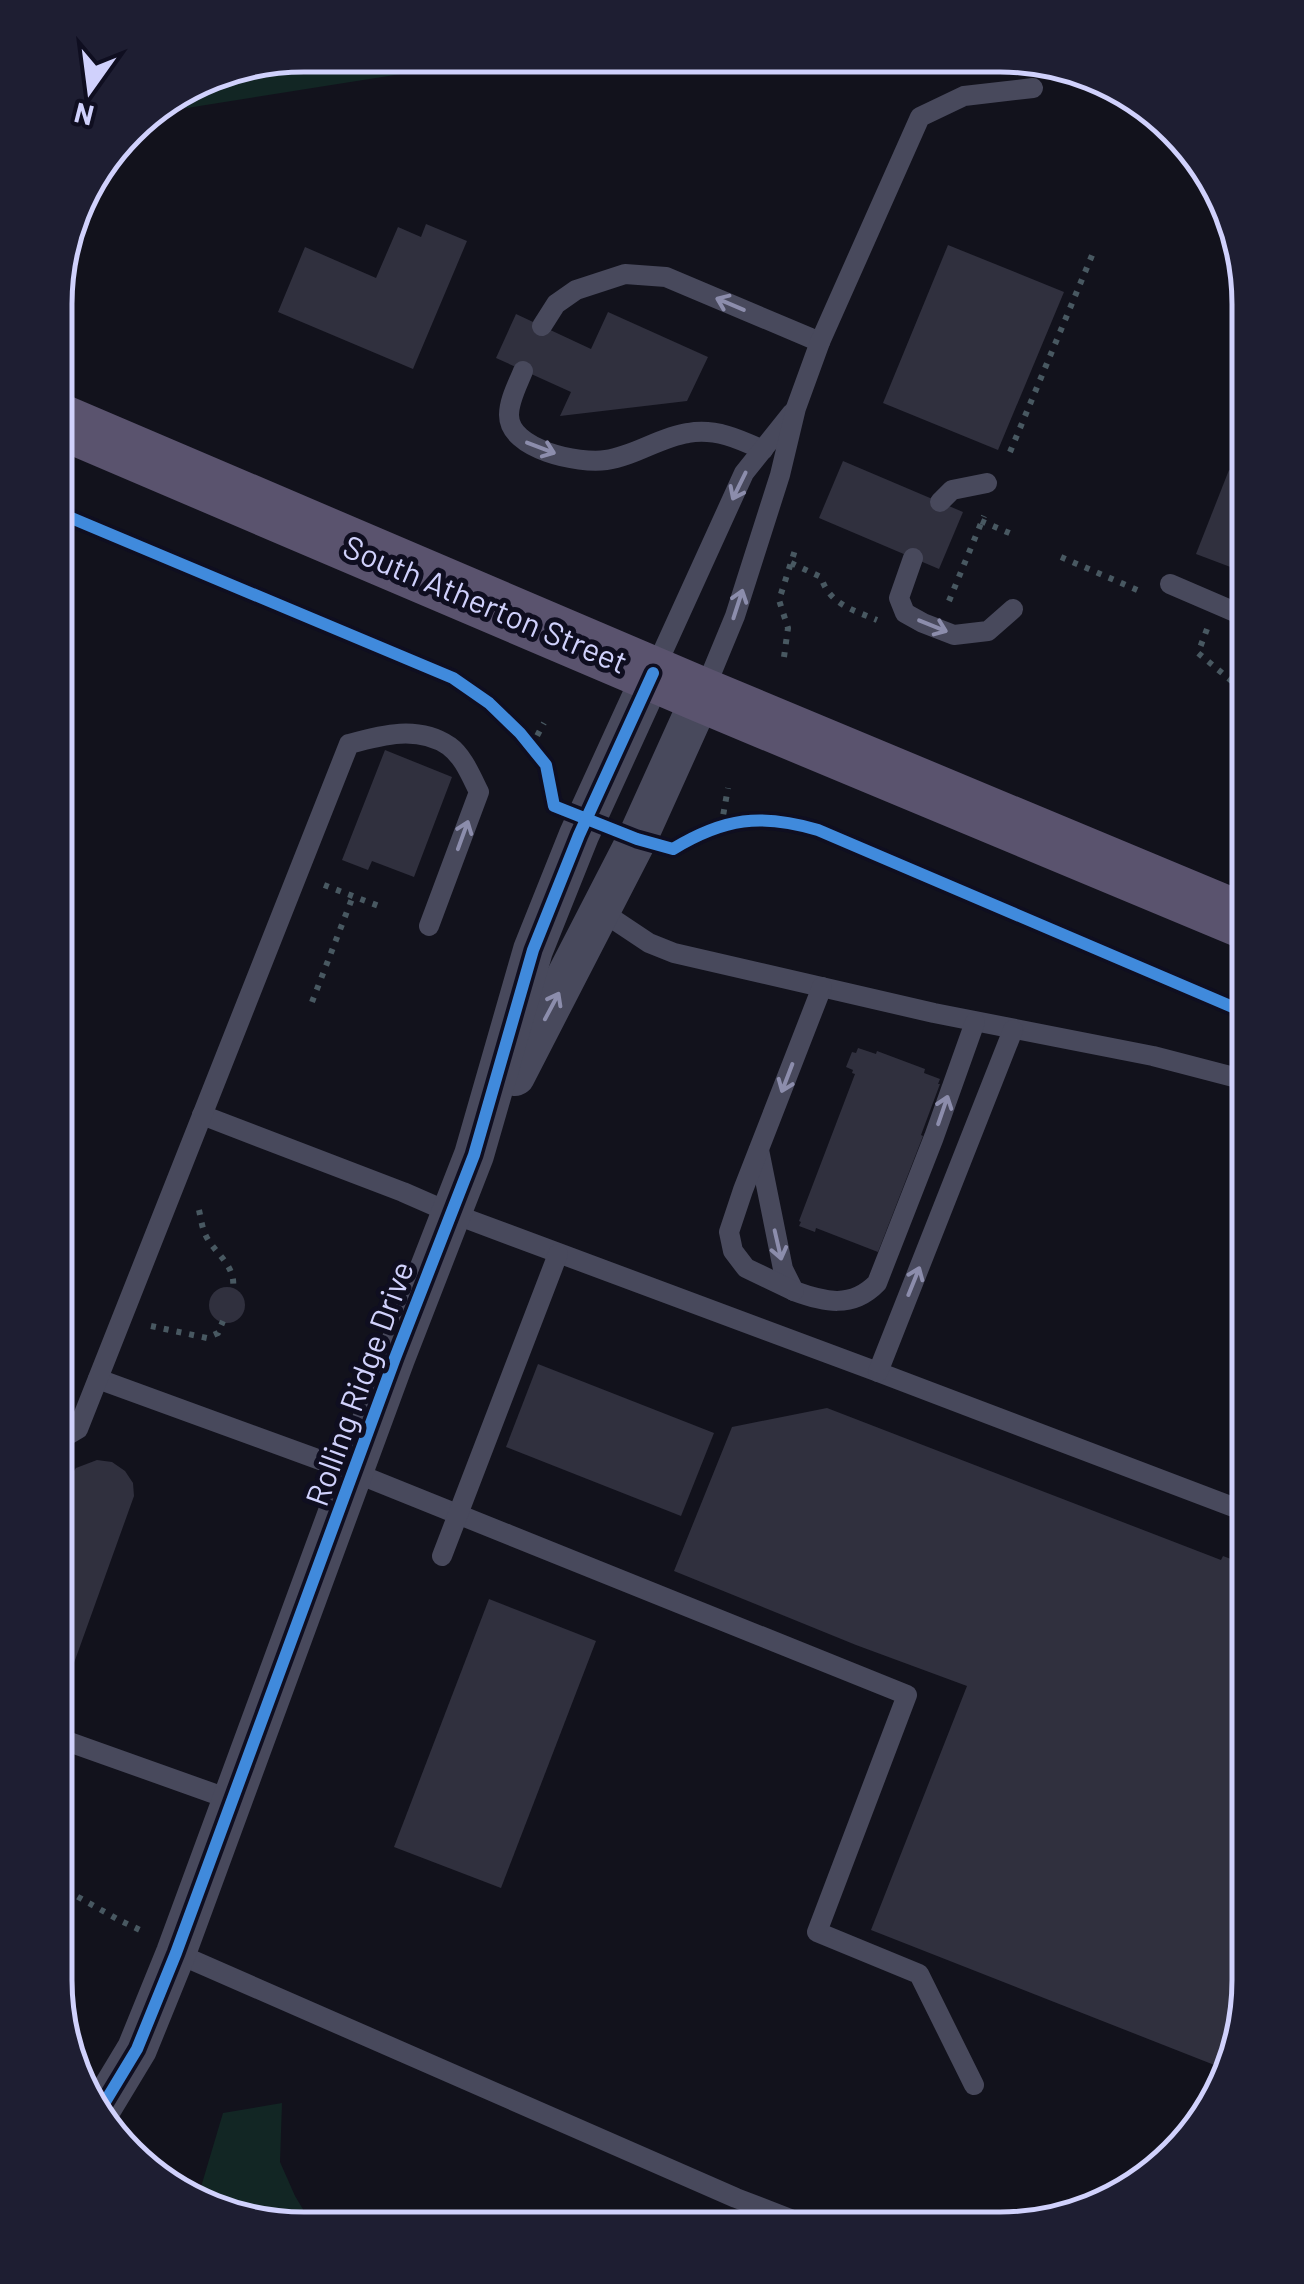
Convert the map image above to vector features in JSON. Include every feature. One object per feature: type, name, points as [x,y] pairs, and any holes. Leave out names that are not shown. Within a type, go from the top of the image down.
[{"type":"main road","name":"South Atherton Street","points":[[72,426],[652,674],[1232,915]]},
{"type":"street","name":"Rolling Ridge Drive","points":[[107,2100],[138,2049],[164,1944],[232,1800],[474,1155],[533,950],[579,835],[652,674]]},
{"type":"street","name":"Rolling Ridge Drive","points":[[474,1155],[637,840],[702,695]]},
{"type":"lane","points":[[702,695],[735,616],[780,475],[796,408],[820,342],[920,117],[964,96],[1034,88]]},
{"type":"lane","points":[[542,326],[556,304],[576,290],[624,274],[666,277],[820,342]]},
{"type":"lane","points":[[524,370],[511,402],[512,430],[523,441],[552,453],[580,460],[608,460],[686,433],[708,432],[729,435],[762,450]]},
{"type":"lane","points":[[652,674],[744,473],[796,408]]},
{"type":"lane","points":[[940,502],[952,490],[987,483]]},
{"type":"lane","points":[[913,558],[899,598],[905,612],[923,623],[954,634],[988,631],[1012,609]]},
{"type":"lane","points":[[1170,584],[1232,611]]},
{"type":"lane","points":[[72,1433],[78,1429],[350,744],[385,734],[420,734],[450,746],[466,765],[478,792],[429,926]]},
{"type":"lane","points":[[601,911],[674,953],[1232,1076]]},
{"type":"lane","points":[[822,987],[730,1224],[730,1244],[746,1268],[828,1302],[861,1296],[877,1283],[974,1022]]},
{"type":"lane","points":[[878,1372],[1013,1030]]},
{"type":"lane","points":[[202,1115],[558,1254],[1231,1508]]},
{"type":"lane","points":[[759,1150],[783,1269],[794,1290]]},
{"type":"lane","points":[[442,1556],[558,1254]]},
{"type":"lane","points":[[98,1379],[354,1472],[907,1695],[818,1932],[919,1974],[974,2085]]},
{"type":"lane","points":[[72,1743],[232,1800]]},
{"type":"lane","points":[[164,1944],[772,2212]]},
{"type":"lane","points":[[732,2212],[736,2198]]},
{"type":"path","points":[[1010,452],[1093,253]]},
{"type":"path","points":[[948,602],[987,508]]},
{"type":"path","points":[[982,521],[1014,536]]},
{"type":"path","points":[[784,656],[788,628],[779,600],[796,547]]},
{"type":"path","points":[[791,563],[821,577],[833,600],[881,622]]},
{"type":"path","points":[[535,752],[544,722]]},
{"type":"path","points":[[520,734],[535,752]]},
{"type":"path","points":[[706,832],[727,825],[728,788]]},
{"type":"path","points":[[317,883],[384,908]]},
{"type":"path","points":[[312,1002],[353,896]]},
{"type":"path","points":[[197,1204],[204,1232],[232,1272],[233,1289]]},
{"type":"path","points":[[151,1326],[207,1338],[218,1333],[223,1321]]},
{"type":"path","points":[[72,1894],[164,1944]]},
{"type":"green space","points":[[413,72],[180,109],[216,90],[274,74]]},
{"type":"green space","points":[[282,2103],[280,2162],[305,2212],[244,2204],[201,2187],[223,2113]]},
{"type":"building","points":[[426,224],[467,241],[413,369],[278,312],[305,247],[376,278],[398,227],[421,237]]},
{"type":"building","points":[[948,245],[1064,292],[998,450],[883,403]]},
{"type":"building","points":[[608,312],[708,357],[687,401],[560,416],[571,392],[496,358],[516,314],[591,349]]},
{"type":"building","points":[[843,461],[963,512],[939,569],[819,518]]},
{"type":"building","points":[[1229,470],[1232,471],[1232,568],[1196,554]]},
{"type":"building","points":[[385,750],[452,777],[414,877],[372,861],[368,870],[342,860]]},
{"type":"building","points":[[858,1048],[925,1069],[924,1073],[940,1079],[923,1136],[878,1252],[816,1228],[815,1232],[799,1226],[855,1074],[846,1067]]},
{"type":"building","points":[[227,1287],[239,1293],[245,1305],[239,1317],[227,1323],[215,1317],[209,1305],[215,1293]]},
{"type":"building","points":[[538,1364],[714,1433],[681,1516],[506,1447]]},
{"type":"building","points":[[827,1408],[1221,1560],[1223,1556],[1231,1559],[1231,1995],[1224,2040],[1215,2065],[871,1930],[967,1686],[674,1571],[732,1427]]},
{"type":"building","points":[[97,1460],[112,1462],[133,1483],[134,1496],[72,1669],[72,1474],[76,1468]]},
{"type":"building","points":[[489,1599],[596,1641],[501,1888],[394,1847]]},
{"type":"cycle path","points":[[72,518],[453,678],[489,703],[546,765],[554,806],[673,849],[709,831],[743,821],[778,821],[818,830],[1232,1007]]},
{"type":"cycle path","points":[[107,2099],[137,2049],[176,1953],[474,1155],[533,950],[579,835],[653,673]]}]
